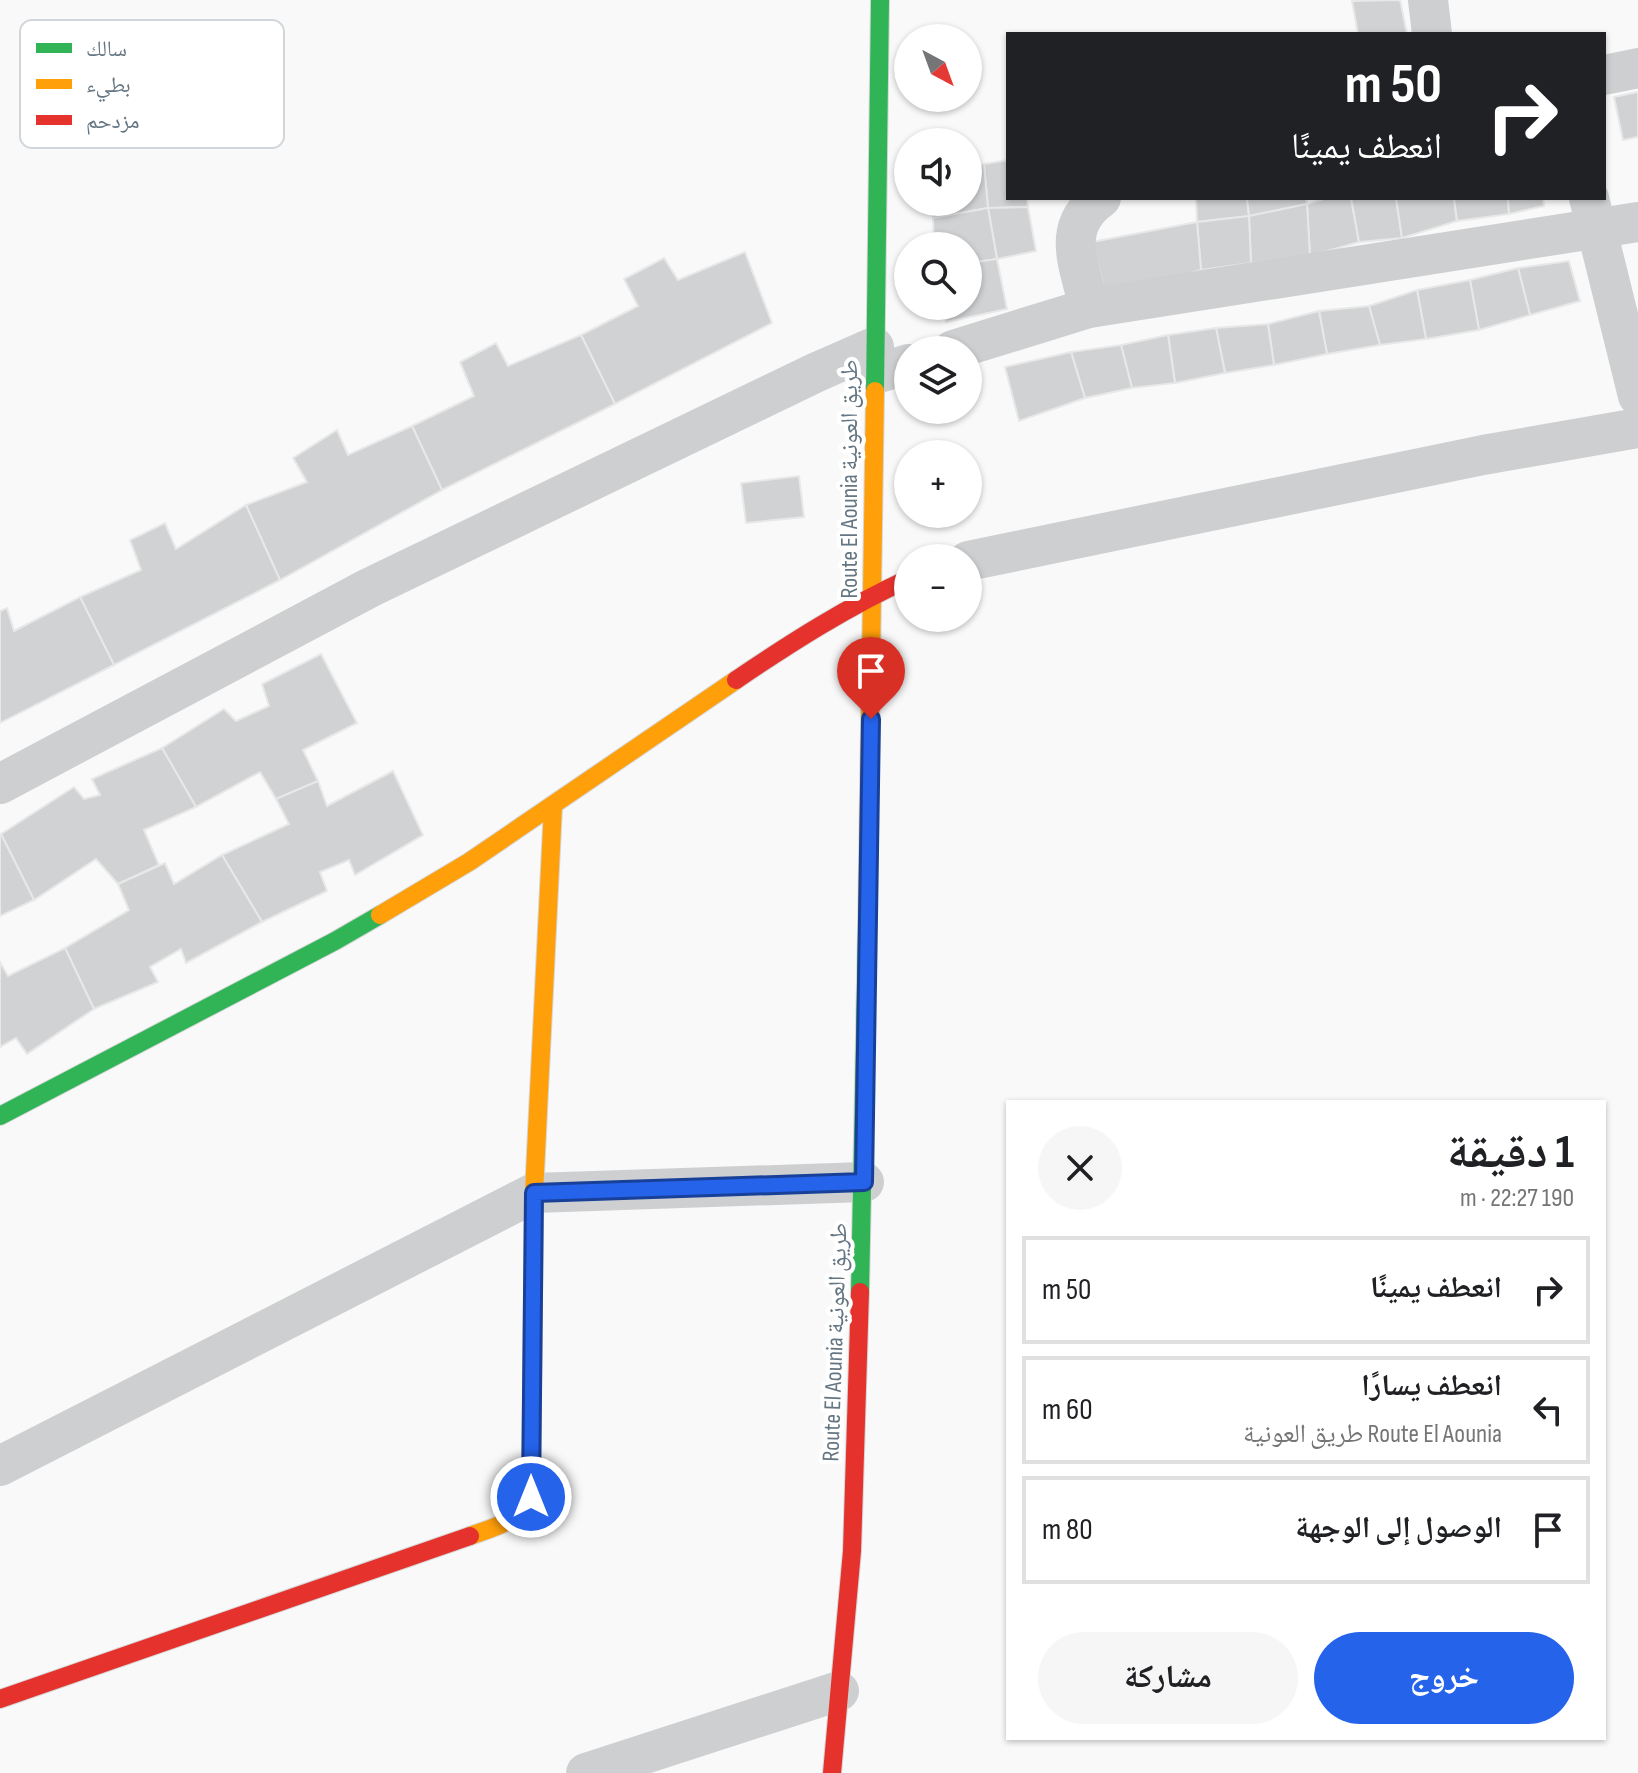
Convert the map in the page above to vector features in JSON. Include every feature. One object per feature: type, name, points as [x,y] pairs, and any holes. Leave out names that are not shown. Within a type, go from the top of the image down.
[{"type":"street","name":"Route El Aounia طريق العونية","points":[[832,1773],[852,1551],[864,1182],[873,595],[885,362],[880,0]]},
{"type":"street","points":[[1428,0],[1432,32]]},
{"type":"street","points":[[1606,75],[1638,68]]},
{"type":"street","points":[[1089,308],[1074,240],[1078,222],[1087,208],[1098,200]]},
{"type":"street","points":[[1592,214],[1638,396]]},
{"type":"street","points":[[982,341],[1089,308],[1592,214],[1638,222]]},
{"type":"street","points":[[0,784],[369,588],[885,362]]},
{"type":"street","points":[[982,558],[1483,455],[1638,428]]},
{"type":"street","points":[[0,1116],[335,941],[469,862],[553,807],[730,682],[801,636],[894,585]]},
{"type":"street","points":[[0,1699],[512,1521],[524,1511],[531,1497],[534,1193],[553,807]]},
{"type":"street","points":[[0,1466],[534,1193],[864,1182]]},
{"type":"street","points":[[586,1773],[839,1691]]},
{"type":"building","points":[[1400,0],[1407,32],[1358,32],[1352,1]]},
{"type":"building","points":[[1638,92],[1638,137],[1623,140],[1614,97]]},
{"type":"building","points":[[1006,160],[1006,200],[1027,200],[1028,207],[988,208],[984,164]]},
{"type":"building","points":[[982,164],[988,208],[982,209]]},
{"type":"building","points":[[1196,200],[1247,200],[1249,216],[1197,222]]},
{"type":"building","points":[[1247,200],[1306,200],[1307,204],[1249,216]]},
{"type":"building","points":[[1320,200],[1351,200],[1359,242],[1310,256],[1307,204]]},
{"type":"building","points":[[1351,200],[1396,200],[1402,238],[1359,242]]},
{"type":"building","points":[[1396,200],[1454,200],[1457,221],[1402,238]]},
{"type":"building","points":[[1454,200],[1508,200],[1509,214],[1457,221]]},
{"type":"building","points":[[1508,200],[1543,200],[1544,206],[1509,214]]},
{"type":"building","points":[[1307,204],[1310,256],[1251,263],[1249,216]]},
{"type":"building","points":[[1028,207],[1036,251],[997,259],[988,208]]},
{"type":"building","points":[[988,208],[997,259],[982,261],[982,232],[934,232],[933,218],[982,216],[982,209]]},
{"type":"building","points":[[1249,216],[1251,263],[1201,270],[1197,222]]},
{"type":"building","points":[[1197,222],[1201,270],[1106,296],[1092,242]]},
{"type":"building","points":[[745,252],[772,323],[615,404],[581,335],[638,306],[624,279],[664,258],[678,280]]},
{"type":"building","points":[[997,259],[1007,309],[982,314],[982,261]]},
{"type":"building","points":[[1569,261],[1580,301],[1530,315],[1518,268]]},
{"type":"building","points":[[1518,268],[1530,315],[1479,330],[1470,280]]},
{"type":"building","points":[[1470,280],[1479,330],[1426,339],[1417,290]]},
{"type":"building","points":[[1417,290],[1426,339],[1380,345],[1369,306]]},
{"type":"building","points":[[1369,306],[1380,345],[1327,354],[1319,311]]},
{"type":"building","points":[[1319,311],[1327,354],[1274,365],[1268,324]]},
{"type":"building","points":[[1268,324],[1274,365],[1225,373],[1216,328]]},
{"type":"building","points":[[1216,328],[1225,373],[1175,383],[1168,335]]},
{"type":"building","points":[[581,335],[615,404],[442,490],[412,426],[474,396],[460,362],[496,343],[508,366]]},
{"type":"building","points":[[1168,335],[1175,383],[1132,388],[1121,345]]},
{"type":"building","points":[[1121,345],[1132,388],[1085,398],[1071,352]]},
{"type":"building","points":[[1071,352],[1085,398],[1019,421],[1005,367]]},
{"type":"building","points":[[412,426],[442,490],[280,580],[246,505],[307,482],[293,458],[337,430],[348,455]]},
{"type":"building","points":[[799,476],[804,517],[746,523],[741,483]]},
{"type":"building","points":[[246,505],[280,580],[114,665],[80,597],[141,570],[130,540],[165,523],[176,549]]},
{"type":"building","points":[[80,597],[114,665],[0,723],[0,611],[7,608],[14,631]]},
{"type":"building","points":[[321,654],[357,723],[303,750],[318,781],[276,799],[260,772],[196,807],[162,748],[224,709],[236,721],[269,706],[262,684]]},
{"type":"building","points":[[162,748],[196,807],[144,830],[159,865],[118,884],[96,859],[34,900],[1,834],[74,787],[84,799],[100,795],[92,779]]},
{"type":"building","points":[[393,771],[423,835],[355,875],[349,860],[320,872],[327,891],[262,922],[222,855],[289,824],[276,799],[318,781],[327,806]]},
{"type":"building","points":[[0,835],[34,900],[0,916]]},
{"type":"building","points":[[222,855],[262,922],[186,963],[181,949],[150,967],[158,982],[94,1009],[65,948],[129,910],[118,884],[165,863],[174,884]]},
{"type":"building","points":[[65,948],[94,1009],[27,1054],[16,1038],[0,1047],[0,962],[8,976]]},
{"type":"traffic: fast","points":[[875,391],[880,0]]},
{"type":"traffic: fast","points":[[0,1116],[380,915]]},
{"type":"traffic: fast","points":[[860,1292],[867,931]]},
{"type":"traffic: slow","points":[[867,931],[875,391]]},
{"type":"traffic: slow","points":[[380,915],[469,862],[736,680]]},
{"type":"traffic: slow","points":[[470,1536],[513,1518],[531,1497],[534,1193],[553,807]]},
{"type":"traffic: jam","points":[[736,680],[820,626],[894,586]]},
{"type":"traffic: jam","points":[[832,1773],[852,1551],[860,1292]]},
{"type":"traffic: jam","points":[[0,1699],[470,1536]]},
{"type":"route","points":[[531,1497],[534,1193],[864,1182],[871,719]]}]
